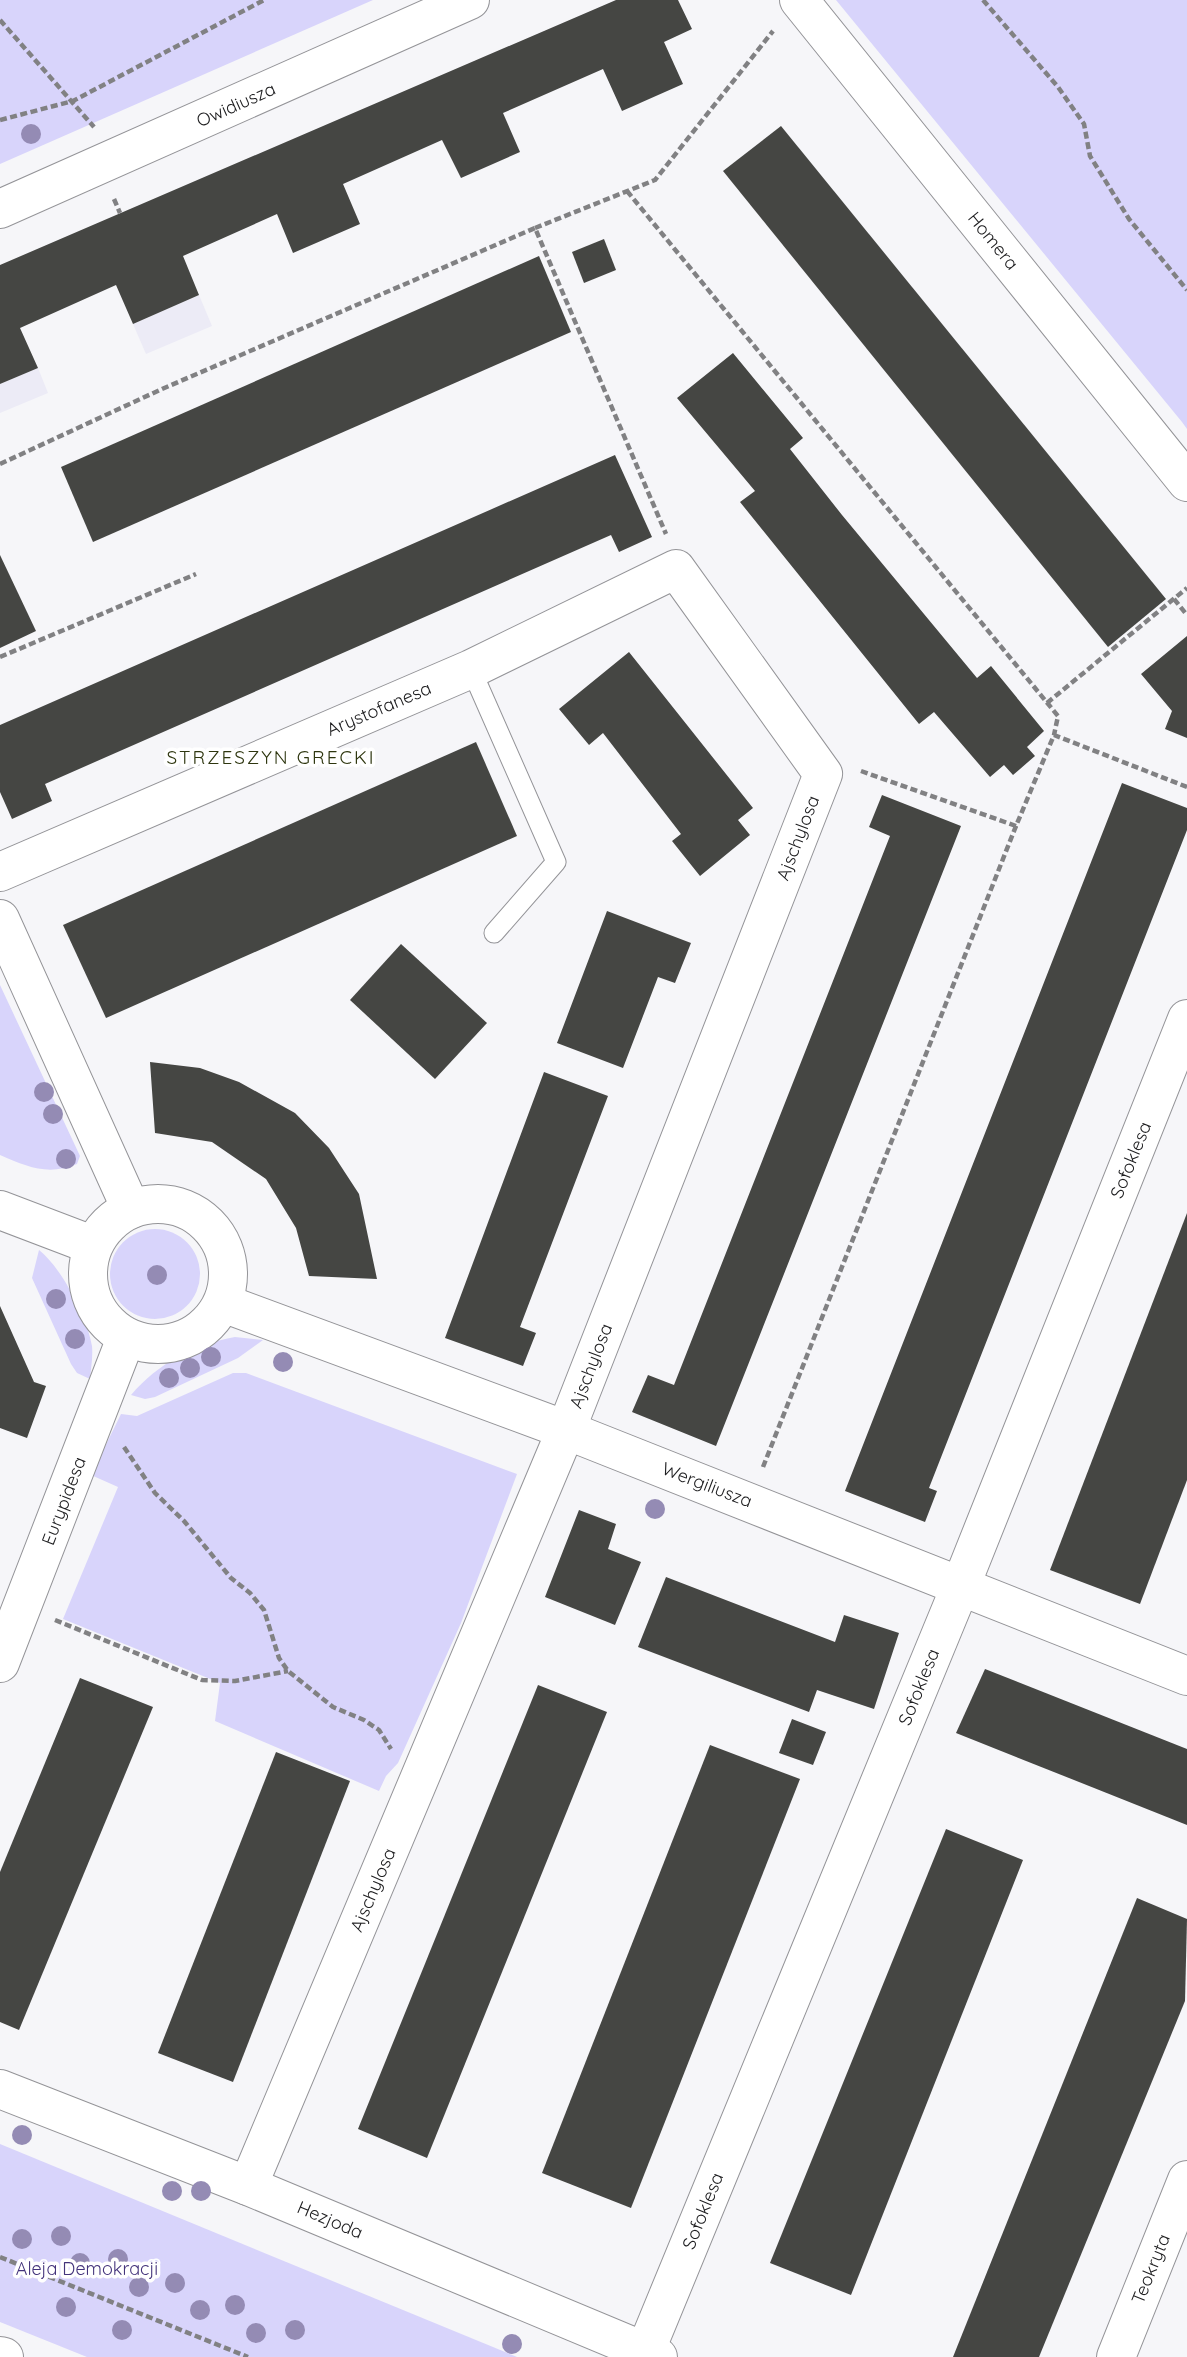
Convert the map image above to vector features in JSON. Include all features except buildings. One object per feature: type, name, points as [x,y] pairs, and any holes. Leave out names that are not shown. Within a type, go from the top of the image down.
[{"type":"street","name":"Owidiusza","points":[[0,209],[470,0]]},
{"type":"street","name":"Homera","points":[[799,0],[1187,482]]},
{"type":"street","name":"Arystofanesa","points":[[0,872],[471,669],[676,569]]},
{"type":"street","name":"Ajschylosa","points":[[248,2186],[566,1430],[823,774],[676,569]]},
{"type":"street","points":[[0,919],[131,1209]]},
{"type":"street","name":"Sofoklesa","points":[[652,2354],[1187,1019]]},
{"type":"street","points":[[158,1204],[186,1209],[208,1225],[224,1248],[229,1275],[223,1303],[206,1326],[182,1341],[154,1345],[127,1338],[104,1320],[90,1296],[87,1267],[92,1245],[105,1227],[131,1209],[158,1204]]},
{"type":"street","points":[[0,1210],[92,1245]]},
{"type":"street","name":"Wergiliusza","points":[[223,1303],[566,1430],[1187,1676]]},
{"type":"street","name":"Eurypidesa","points":[[0,1664],[127,1338]]},
{"type":"street","name":"Hezjoda","points":[[0,2089],[248,2186],[652,2354]]},
{"type":"street","name":"Teokryta","points":[[1115,2357],[1187,2180]]},
{"type":"lane","points":[[471,669],[556,862],[494,933]]},
{"type":"path","points":[[0,120],[73,101],[264,0]]},
{"type":"path","points":[[982,0],[1058,86],[1084,124],[1090,156],[1129,219],[1187,290]]},
{"type":"path","points":[[0,20],[92,120],[102,146],[102,164],[120,213]]},
{"type":"path","points":[[0,464],[162,389],[535,228],[655,180],[774,30]]},
{"type":"path","points":[[627,191],[1058,716],[1054,735],[749,1502]]},
{"type":"path","points":[[535,228],[660,516],[676,569]]},
{"type":"path","points":[[0,657],[196,574]]},
{"type":"path","points":[[1047,702],[1187,588]]},
{"type":"path","points":[[1174,599],[1187,615]]},
{"type":"path","points":[[1054,735],[1187,787]]},
{"type":"path","points":[[823,774],[847,766],[1016,826]]},
{"type":"path","points":[[94,1423],[114,1432],[155,1493],[184,1521],[231,1578],[250,1593],[264,1610],[279,1658],[288,1671],[333,1707],[364,1720],[379,1730],[399,1765],[421,1774]]},
{"type":"path","points":[[22,1607],[202,1680],[235,1681],[288,1671]]},
{"type":"path","points":[[0,2257],[248,2357]]},
{"type":"shaded area","points":[[199,295],[212,326],[146,354],[133,324]]},
{"type":"shaded area","points":[[38,368],[48,393],[0,413],[0,384]]},
{"type":"green space","points":[[0,0],[373,0],[0,164]]},
{"type":"green space","points":[[836,0],[1187,0],[1187,429],[1182,422]]},
{"type":"green space","points":[[0,985],[80,1156],[77,1164],[67,1168],[47,1170],[0,1155]]},
{"type":"green space","points":[[155,1229],[172,1232],[187,1242],[197,1257],[200,1274],[197,1291],[187,1306],[172,1316],[155,1319],[138,1316],[123,1306],[113,1291],[110,1274],[113,1257],[123,1242],[138,1232]]},
{"type":"green space","points":[[39,1250],[64,1280],[85,1321],[92,1346],[90,1379],[77,1373],[71,1364],[32,1278]]},
{"type":"green space","points":[[235,1337],[263,1340],[238,1358],[155,1397],[145,1399],[131,1395],[153,1374],[178,1357],[191,1350]]},
{"type":"green space","points":[[233,1373],[246,1373],[517,1474],[461,1623],[398,1763],[386,1776],[379,1791],[215,1721],[220,1683],[63,1619],[118,1487],[91,1475],[121,1414],[137,1416]]},
{"type":"green space","name":"Aleja Demokracji","points":[[0,2144],[517,2357],[87,2357],[0,2322]]},
{"type":"district","name":"STRZESZYN GRECKI","points":[[271,757]]}]
